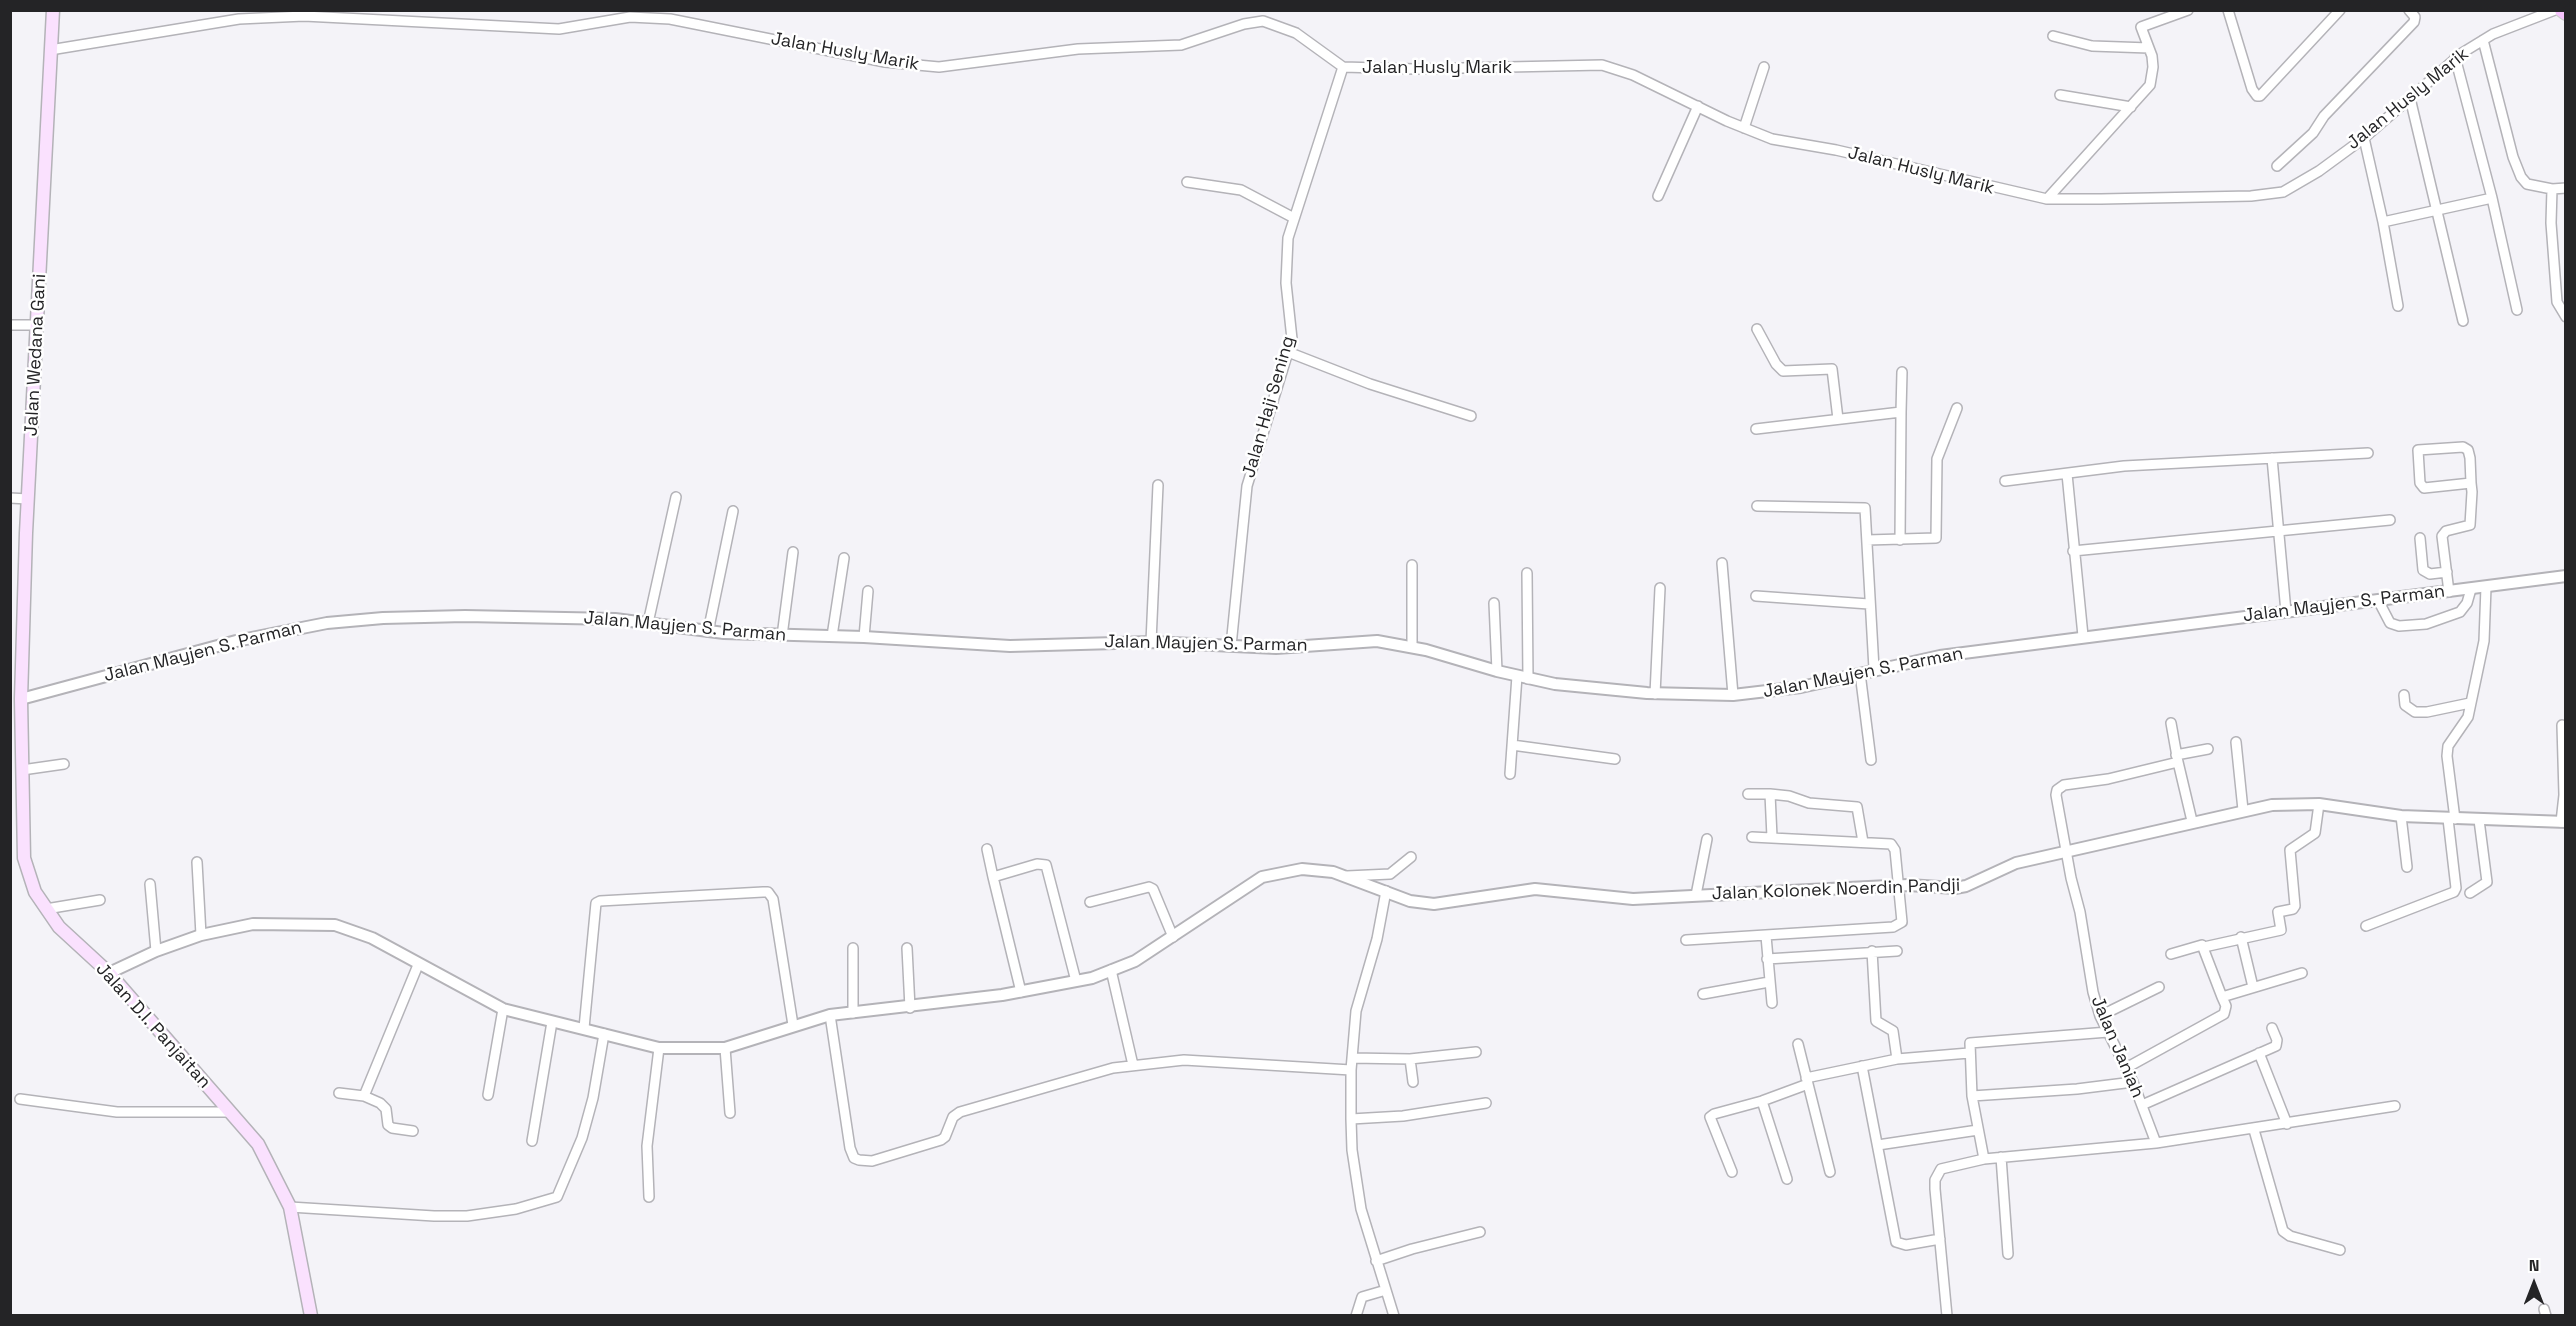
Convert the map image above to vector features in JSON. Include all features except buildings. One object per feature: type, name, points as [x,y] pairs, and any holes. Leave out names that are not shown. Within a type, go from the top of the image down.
[{"type":"main road","name":"Jalan Wedana Gani","points":[[16,696],[53,10]]},
{"type":"main road","name":"Jalan D.I. Panjaitan","points":[[16,696],[22,770],[24,858],[32,885],[45,909],[78,947],[109,973],[258,1144],[290,1207],[311,1316]]},
{"type":"street","points":[[2141,27],[2188,10]]},
{"type":"street","points":[[2228,10],[2256,96],[2260,96],[2340,10]]},
{"type":"street","points":[[2277,166],[2313,133],[2324,116],[2414,22],[2415,17],[2409,10]]},
{"type":"street","name":"Jalan Husly Marik","points":[[50,50],[239,19],[304,16],[560,29],[616,18],[639,17],[681,21],[885,62],[939,67],[1078,50],[1180,45],[1244,24],[1263,21],[1296,33],[1343,67],[1397,69],[1602,65],[1633,75],[1772,139],[1836,150],[2047,199],[2273,195],[2319,171],[2364,138],[2455,57],[2483,40],[2555,10]]},
{"type":"street","points":[[2047,199],[2150,85],[2153,67],[2141,27],[2141,15]]},
{"type":"street","points":[[2053,36],[2092,46],[2149,48]]},
{"type":"street","points":[[2483,40],[2517,169],[2525,183],[2552,189],[2565,188]]},
{"type":"street","points":[[2455,57],[2492,198],[2517,310]]},
{"type":"street","name":"Jalan Haji Sening","points":[[1231,646],[1247,486],[1292,339],[1285,264],[1288,238],[1343,67]]},
{"type":"street","points":[[1744,128],[1764,67]]},
{"type":"street","points":[[2060,95],[2131,107]]},
{"type":"street","points":[[2410,98],[2463,321]]},
{"type":"street","points":[[1658,196],[1698,106]]},
{"type":"street","points":[[2364,138],[2393,265],[2398,306]]},
{"type":"street","points":[[1187,182],[1241,190],[1294,218]]},
{"type":"street","points":[[2552,189],[2551,223],[2558,302],[2565,317]]},
{"type":"street","points":[[2383,222],[2492,198]]},
{"type":"street","points":[[10,325],[37,326]]},
{"type":"street","points":[[1757,329],[1776,364],[1783,371],[1832,369],[1838,419]]},
{"type":"street","points":[[1288,352],[1370,384],[1471,416]]},
{"type":"street","points":[[1900,540],[1902,372]]},
{"type":"street","points":[[1867,540],[1936,538],[1937,459],[1957,408]]},
{"type":"street","points":[[1756,429],[1901,412]]},
{"type":"street","points":[[2449,592],[2442,536],[2446,531],[2470,525],[2471,483],[2470,458],[2468,450],[2463,447],[2418,450],[2420,483],[2424,488],[2471,483]]},
{"type":"street","points":[[2005,481],[2124,466],[2368,453]]},
{"type":"street","points":[[2272,458],[2286,612]]},
{"type":"street","points":[[2067,474],[2083,636]]},
{"type":"street","points":[[1151,642],[1158,485]]},
{"type":"street","points":[[648,623],[676,497]]},
{"type":"street","points":[[10,498],[28,499]]},
{"type":"street","points":[[1757,506],[1863,507],[1867,514],[1869,604],[1874,669]]},
{"type":"street","points":[[708,632],[733,511]]},
{"type":"street","points":[[2073,551],[2390,520]]},
{"type":"street","points":[[2420,538],[2423,570],[2430,574],[2447,572]]},
{"type":"street","points":[[782,636],[793,552]]},
{"type":"street","points":[[832,636],[844,558]]},
{"type":"street","points":[[1722,563],[1733,695]]},
{"type":"street","points":[[1412,566],[1412,647]]},
{"type":"street","points":[[1510,774],[1512,745],[1523,677],[1527,573]]},
{"type":"street","name":"Jalan Mayjen S. Parman","points":[[16,696],[236,641],[337,622],[465,616],[573,617],[648,623],[708,632],[864,637],[1010,646],[1151,642],[1302,647],[1368,641],[1412,647],[1497,671],[1579,687],[1655,694],[1733,695],[1801,687],[1940,656],[2565,576]]},
{"type":"street","points":[[2366,926],[2454,892],[2456,888],[2447,751],[2465,724],[2470,703],[2484,641],[2486,587]]},
{"type":"street","points":[[1655,694],[1660,588]]},
{"type":"street","points":[[2378,600],[2390,623],[2399,626],[2426,624],[2447,619],[2460,612],[2468,603],[2471,589]]},
{"type":"street","points":[[864,637],[868,591]]},
{"type":"street","points":[[1756,596],[1869,604]]},
{"type":"street","points":[[1494,603],[1497,671]]},
{"type":"street","points":[[1860,673],[1871,760]]},
{"type":"street","points":[[2404,695],[2405,705],[2415,712],[2427,712],[2470,703]]},
{"type":"street","points":[[2171,723],[2192,821]]},
{"type":"street","points":[[2562,725],[2564,822]]},
{"type":"street","points":[[2236,742],[2244,810]]},
{"type":"street","points":[[1512,745],[1615,759]]},
{"type":"street","points":[[2177,758],[2208,748]]},
{"type":"street","name":"Jalan Janiah","points":[[2156,1143],[2133,1082],[2100,1016],[2093,992],[2080,912],[2055,803],[2059,787],[2108,779],[2177,758]]},
{"type":"street","points":[[22,770],[64,764]]},
{"type":"street","points":[[1748,794],[1790,796],[1809,803],[1857,807],[1863,842]]},
{"type":"street","points":[[1770,794],[1772,837]]},
{"type":"street","name":"Jalan Kolonek Noerdin Pandji","points":[[109,973],[156,951],[201,935],[253,924],[335,925],[372,938],[503,1009],[659,1048],[725,1048],[830,1015],[910,1008],[1021,992],[1076,981],[1135,961],[1262,877],[1302,869],[1345,876],[1410,901],[1434,904],[1535,889],[1633,899],[1897,886],[1955,888],[1966,886],[2016,863],[2067,853],[2192,821],[2293,803],[2319,804],[2401,816],[2564,822]]},
{"type":"street","points":[[2171,954],[2198,946],[2204,947],[2280,931],[2282,926],[2278,912],[2294,909],[2290,850],[2315,833],[2319,804]]},
{"type":"street","points":[[2401,816],[2407,867]]},
{"type":"street","points":[[2470,893],[2487,882],[2479,820]]},
{"type":"street","points":[[1686,940],[1899,925],[1903,918],[1897,886],[1895,850],[1891,844],[1752,837]]},
{"type":"street","points":[[1696,895],[1707,839]]},
{"type":"street","points":[[987,849],[1021,992]]},
{"type":"street","points":[[1345,876],[1390,874],[1411,857]]},
{"type":"street","points":[[196,862],[201,935]]},
{"type":"street","points":[[993,877],[1037,864],[1046,866],[1076,981]]},
{"type":"street","points":[[150,884],[156,951]]},
{"type":"street","points":[[1090,902],[1149,887],[1153,889],[1173,937]]},
{"type":"street","points":[[1386,891],[1377,939],[1356,1011],[1351,1070],[1351,1119],[1352,1150],[1361,1209],[1394,1316]]},
{"type":"street","points":[[584,1028],[596,903],[763,892],[768,892],[773,899],[793,1025]]},
{"type":"street","points":[[45,909],[100,900]]},
{"type":"street","points":[[1766,936],[1772,1003]]},
{"type":"street","points":[[2241,938],[2253,987]]},
{"type":"street","points":[[2126,1068],[2221,1016],[2227,1009],[2204,947]]},
{"type":"street","points":[[853,948],[853,1012]]},
{"type":"street","points":[[907,948],[910,1008]]},
{"type":"street","points":[[1872,951],[1876,1021],[1893,1031],[1897,1059]]},
{"type":"street","points":[[1767,959],[1897,951]]},
{"type":"street","points":[[364,1096],[418,964]]},
{"type":"street","points":[[1111,970],[1133,1065]]},
{"type":"street","points":[[2222,997],[2302,973]]},
{"type":"street","points":[[1703,994],[1769,982]]},
{"type":"street","points":[[2100,1016],[2159,987]]},
{"type":"street","points":[[488,1095],[503,1009]]},
{"type":"street","points":[[830,1015],[850,1148],[854,1158],[859,1160],[872,1161],[941,1140],[945,1137],[953,1117],[960,1112],[1044,1090],[1094,1072],[1184,1060],[1351,1070]]},
{"type":"street","points":[[532,1141],[552,1022]]},
{"type":"street","points":[[2142,1105],[2277,1045],[2272,1028]]},
{"type":"street","points":[[1983,1159],[1972,1096],[1969,1045],[1974,1041],[2108,1032]]},
{"type":"street","points":[[290,1207],[467,1216],[516,1209],[557,1197],[582,1138],[593,1098],[604,1034]]},
{"type":"street","points":[[1798,1044],[1830,1172]]},
{"type":"street","points":[[650,1197],[647,1146],[659,1048]]},
{"type":"street","points":[[725,1048],[730,1113]]},
{"type":"street","points":[[1352,1058],[1410,1059],[1476,1052]]},
{"type":"street","points":[[1732,1172],[1710,1117],[1714,1114],[1762,1101],[1807,1081],[1862,1066],[1897,1059],[1970,1053]]},
{"type":"street","points":[[2259,1053],[2287,1124]]},
{"type":"street","points":[[1410,1059],[1413,1082]]},
{"type":"street","points":[[1862,1066],[1896,1242],[1906,1245],[1940,1239]]},
{"type":"street","points":[[1972,1096],[2077,1089],[2133,1082]]},
{"type":"street","points":[[339,1092],[364,1096],[380,1103],[386,1109],[388,1125],[392,1128],[413,1131]]},
{"type":"street","points":[[20,1099],[117,1112],[229,1112]]},
{"type":"street","points":[[1762,1101],[1787,1179]]},
{"type":"street","points":[[1351,1119],[1403,1116],[1486,1103]]},
{"type":"street","points":[[1947,1316],[1935,1189],[1937,1174],[1941,1169],[1962,1162],[1983,1159],[2156,1143],[2253,1130],[2395,1106]]},
{"type":"street","points":[[1878,1145],[1978,1130]]},
{"type":"street","points":[[2253,1130],[2283,1231],[2290,1236],[2340,1250]]},
{"type":"street","points":[[2001,1157],[2008,1254]]},
{"type":"street","points":[[1376,1262],[1412,1249],[1480,1232]]},
{"type":"street","points":[[1356,1316],[1362,1297],[1386,1290]]}]
